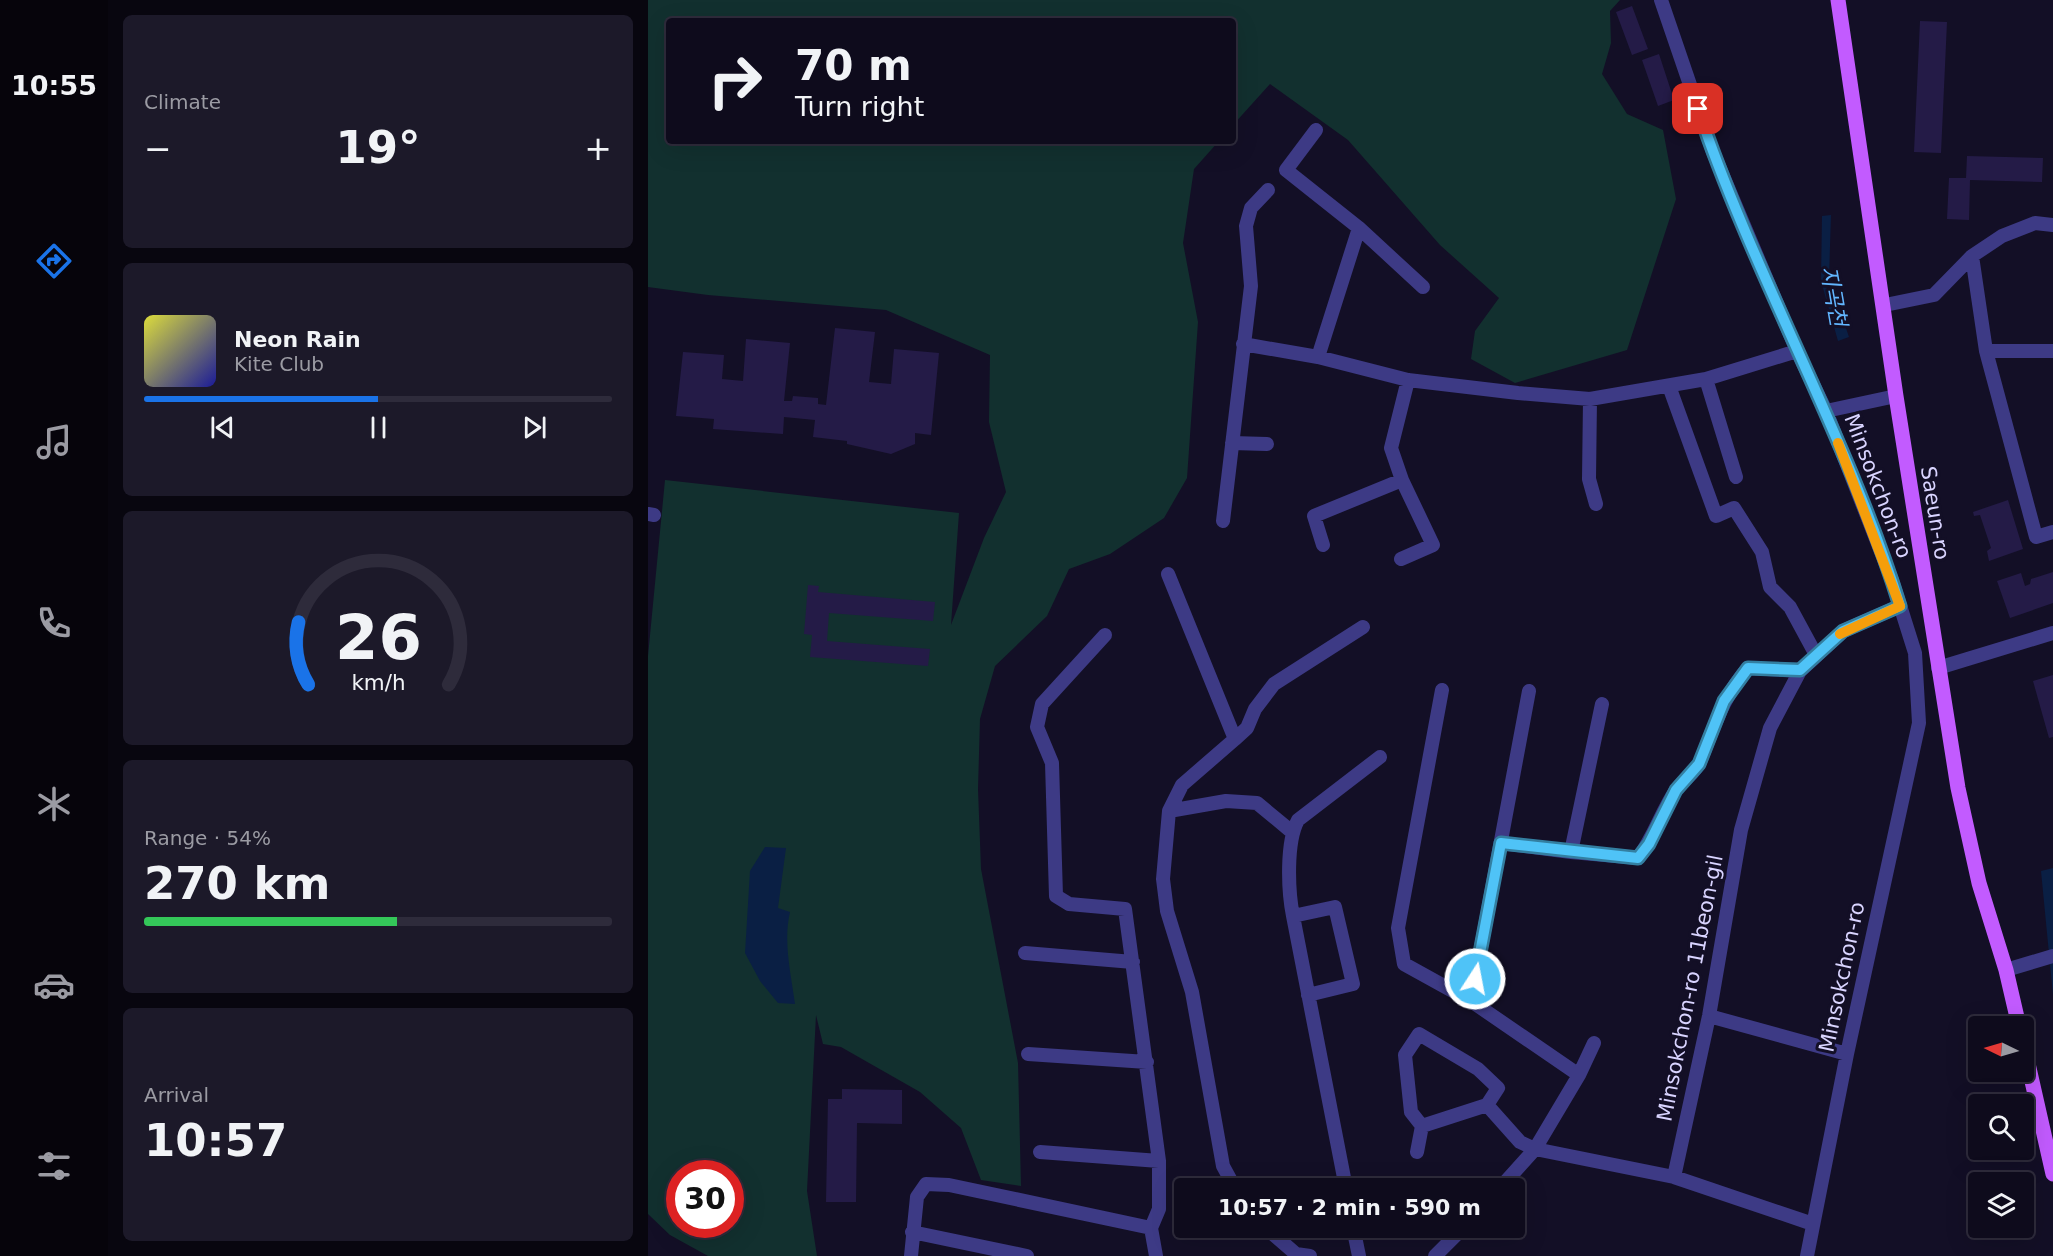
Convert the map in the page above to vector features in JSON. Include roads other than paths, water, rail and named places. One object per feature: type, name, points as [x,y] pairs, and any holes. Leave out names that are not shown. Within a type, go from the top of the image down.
[{"type":"main road","name":"Saeun-ro","points":[[1838,0],[1885,305],[1896,396],[1958,788],[1979,883],[2006,970],[2017,1016]]},
{"type":"main road","points":[[2032,1082],[2053,1174]]},
{"type":"street","name":"Minsokchon-ro","points":[[1661,0],[1713,152],[1797,351],[1826,411],[1900,606],[1915,653],[1919,723],[1847,1054],[1807,1256]]},
{"type":"street","points":[[1316,130],[1286,170],[1359,228],[1423,287]]},
{"type":"street","points":[[1223,521],[1251,286],[1246,226],[1251,208],[1268,190]]},
{"type":"street","points":[[1885,305],[1934,295],[1972,255],[2002,236],[2035,223],[2053,225]]},
{"type":"street","points":[[1318,357],[1359,228]]},
{"type":"street","points":[[1972,255],[1986,351],[2036,537],[2053,532]]},
{"type":"street","points":[[1243,344],[1318,357],[1408,380],[1590,399],[1706,379],[1797,351]]},
{"type":"street","points":[[1986,351],[2053,351]]},
{"type":"street","points":[[1706,379],[1736,477]]},
{"type":"street","points":[[1401,559],[1433,545],[1402,480],[1391,448],[1408,380]]},
{"type":"street","points":[[1669,386],[1716,516],[1734,508],[1762,552],[1770,587],[1790,607],[1816,655]]},
{"type":"street","points":[[1826,411],[1896,396]]},
{"type":"street","points":[[1590,399],[1589,479],[1596,504]]},
{"type":"street","points":[[1232,443],[1267,444]]},
{"type":"street","points":[[1323,545],[1314,516],[1402,480]]},
{"type":"street","points":[[1168,574],[1235,739]]},
{"type":"street","name":"Minsokchon-ro 11beon-gil","points":[[1674,1177],[1709,1016],[1743,820],[1770,728],[1800,670],[1843,631],[1900,606]]},
{"type":"street","points":[[1229,1178],[1222,1166],[1192,992],[1167,911],[1163,879],[1169,811],[1182,785],[1247,729],[1255,709],[1274,684],[1363,627]]},
{"type":"street","points":[[1938,668],[2053,633]]},
{"type":"street","points":[[1105,635],[1042,704],[1037,727],[1052,763],[1056,896],[1069,903],[1125,909],[1159,1161],[1159,1209],[1151,1228],[1156,1256]]},
{"type":"street","points":[[1501,843],[1638,858],[1649,844],[1676,790],[1699,764],[1724,701],[1738,679],[1748,668],[1800,670]]},
{"type":"street","points":[[1442,690],[1398,928],[1404,964],[1471,1001],[1580,1075]]},
{"type":"street","points":[[1471,1001],[1529,691]]},
{"type":"street","points":[[1571,852],[1602,704]]},
{"type":"street","points":[[1344,1178],[1291,903],[1292,832],[1298,820],[1380,757]]},
{"type":"street","points":[[1169,811],[1226,801],[1257,803],[1292,832]]},
{"type":"street","points":[[1293,916],[1335,907],[1353,984],[1308,995]]},
{"type":"street","points":[[1025,953],[1133,962]]},
{"type":"street","points":[[2006,970],[2053,956]]},
{"type":"street","points":[[1709,1016],[1847,1054]]},
{"type":"street","points":[[1417,1152],[1422,1126],[1411,1112],[1405,1054],[1413,1031],[1478,1069],[1498,1088],[1487,1105],[1422,1126]]},
{"type":"street","points":[[1509,1178],[1536,1149],[1580,1075],[1594,1043]]},
{"type":"street","points":[[1028,1053],[1147,1062]]},
{"type":"street","points":[[1487,1105],[1520,1142],[1536,1149],[1674,1177],[1814,1224]]},
{"type":"street","points":[[1040,1152],[1159,1161]]},
{"type":"street","points":[[911,1256],[917,1197],[926,1184],[949,1185],[1151,1228]]},
{"type":"street","points":[[912,1232],[1027,1256]]},
{"type":"street","points":[[1278,1238],[1296,1254],[1310,1256]]},
{"type":"street","points":[[1355,1238],[1359,1256]]},
{"type":"street","points":[[1435,1256],[1453,1238]]},
{"type":"water","name":"지곡천","points":[[1831,215],[1829,278],[1849,337],[1838,341],[1821,281],[1822,216]]},
{"type":"water","points":[[765,847],[786,848],[778,908],[790,912],[787,946],[795,1004],[778,1003],[760,981],[745,953],[750,871]]},
{"type":"water","points":[[2053,868],[2053,995],[2041,871]]}]
